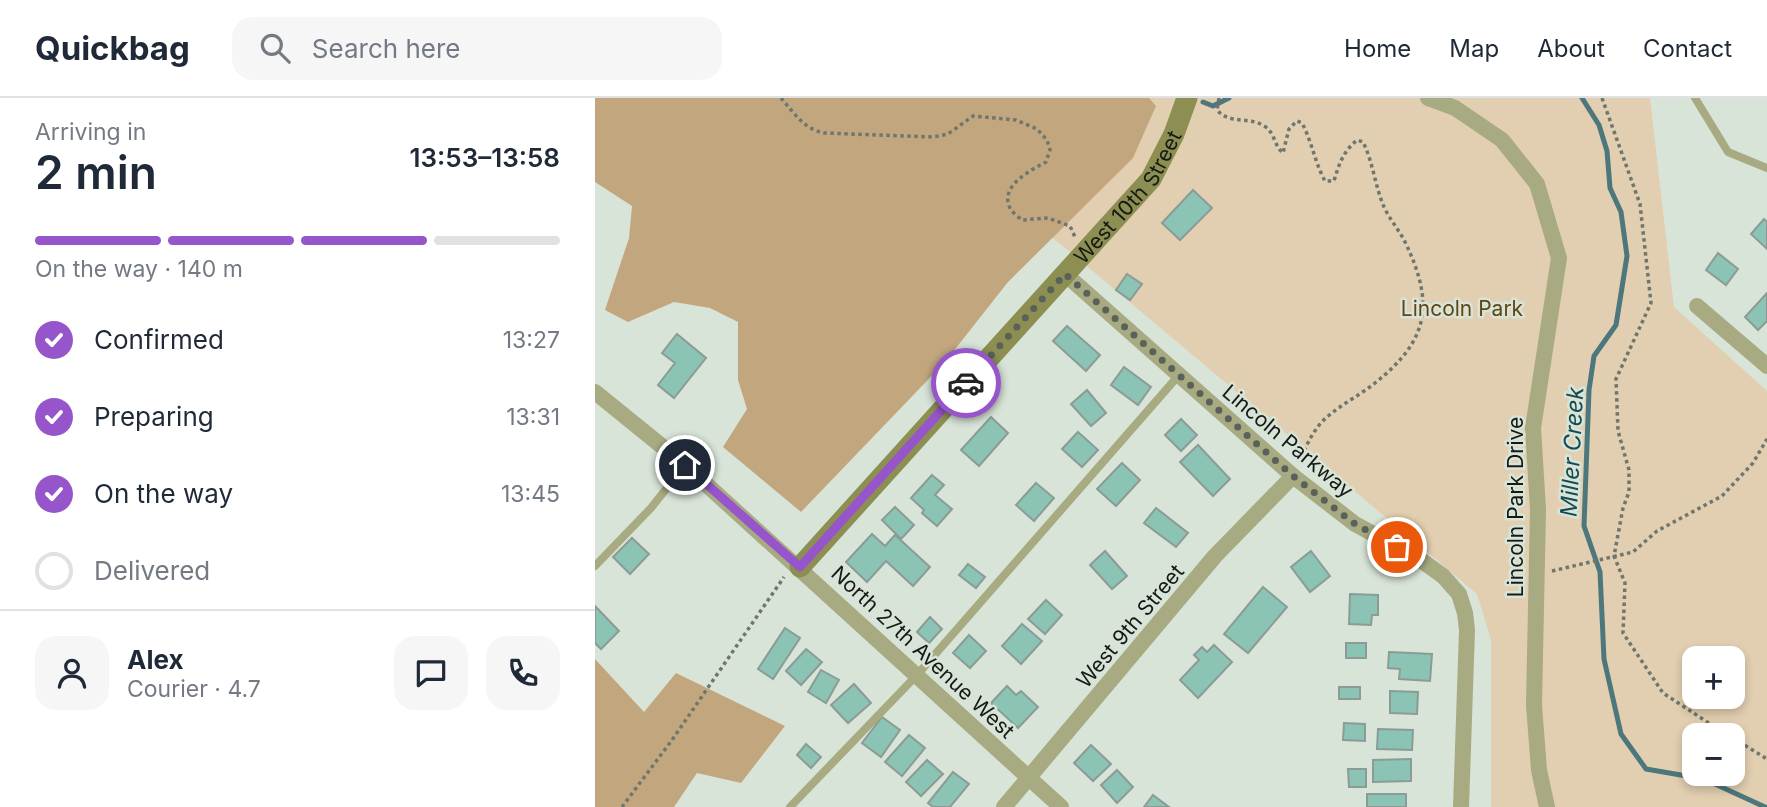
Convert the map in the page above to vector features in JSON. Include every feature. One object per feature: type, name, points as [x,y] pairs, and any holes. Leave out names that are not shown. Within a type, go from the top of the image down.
[{"type":"street","name":"West 10th Street","points":[[800,567],[1151,178],[1174,134],[1187,98]]},
{"type":"street","name":"Lincoln Park Drive","points":[[1428,98],[1455,108],[1502,140],[1537,184],[1559,258],[1533,428],[1538,509],[1535,705],[1539,770],[1547,807]]},
{"type":"street","name":"Lincoln Parkway","points":[[1065,274],[1293,476],[1355,524],[1418,558],[1443,576],[1459,594],[1467,630],[1461,807]]},
{"type":"street","points":[[1697,306],[1767,366]]},
{"type":"street","name":"North 27th Avenue West","points":[[595,392],[685,465],[800,567],[1061,807]]},
{"type":"street","name":"West 9th Street","points":[[1004,807],[1215,556],[1293,476]]},
{"type":"lane","points":[[1696,98],[1728,152],[1767,167]]},
{"type":"lane","points":[[790,807],[917,675],[1179,375]]},
{"type":"lane","points":[[595,566],[651,508],[685,465]]},
{"type":"path","points":[[781,98],[812,131],[824,133],[933,137],[948,134],[973,116],[1016,120],[1037,130],[1047,140],[1050,150],[1046,162],[1026,172],[1011,188],[1008,196],[1010,208],[1022,220],[1048,218],[1070,226],[1077,246]]},
{"type":"path","points":[[1219,98],[1217,110],[1223,117],[1257,122],[1267,127],[1283,153],[1289,129],[1297,121],[1302,123],[1325,181],[1334,181],[1341,158],[1351,145],[1357,140],[1363,142],[1380,198],[1406,243],[1423,301],[1423,316],[1416,341],[1395,367],[1327,418],[1308,442],[1293,476]]},
{"type":"path","points":[[1602,98],[1640,204],[1651,303],[1616,379],[1618,431],[1629,470],[1629,492],[1623,508],[1614,556],[1625,583],[1623,633],[1663,693],[1709,723]]},
{"type":"path","points":[[1537,576],[1568,566],[1633,552],[1657,531],[1722,496],[1752,463],[1767,439]]},
{"type":"path","points":[[622,807],[767,602]]},
{"type":"path","points":[[1745,746],[1767,760]]},
{"type":"green space","name":"Lincoln Park","points":[[875,98],[1650,98],[1674,307],[1767,391],[1767,807],[1491,807],[1491,640],[1477,594],[1064,247]]},
{"type":"shaded area","points":[[595,98],[1149,98],[1156,106],[1133,158],[1008,282],[945,362],[801,512],[723,447],[747,409],[738,380],[738,322],[710,308],[674,302],[628,322],[605,310],[629,238],[632,206],[595,182]]},
{"type":"shaded area","points":[[595,659],[644,712],[676,673],[785,726],[741,783],[697,773],[674,807],[595,807]]},
{"type":"building","points":[[1193,190],[1212,208],[1180,240],[1162,223]]},
{"type":"building","points":[[1764,219],[1767,222],[1767,249],[1751,234]]},
{"type":"building","points":[[1718,253],[1738,269],[1726,285],[1706,270]]},
{"type":"building","points":[[1127,274],[1142,284],[1130,300],[1116,290]]},
{"type":"building","points":[[1767,293],[1767,321],[1758,330],[1745,317]]},
{"type":"building","points":[[1067,326],[1100,355],[1086,371],[1053,341]]},
{"type":"building","points":[[677,334],[706,358],[674,398],[658,385],[675,363],[662,353]]},
{"type":"building","points":[[1124,367],[1151,387],[1138,405],[1111,385]]},
{"type":"building","points":[[1087,390],[1106,413],[1091,426],[1071,404]]},
{"type":"building","points":[[991,417],[1008,433],[979,466],[961,450]]},
{"type":"building","points":[[1181,419],[1197,435],[1181,451],[1165,435]]},
{"type":"building","points":[[1078,432],[1098,450],[1082,467],[1062,449]]},
{"type":"building","points":[[1198,445],[1230,479],[1213,496],[1180,462]]},
{"type":"building","points":[[1122,463],[1140,480],[1116,506],[1097,489]]},
{"type":"building","points":[[932,475],[944,485],[935,495],[952,509],[937,526],[922,513],[924,510],[911,498]]},
{"type":"building","points":[[1036,483],[1054,498],[1034,521],[1016,505]]},
{"type":"building","points":[[895,507],[914,525],[901,539],[882,520]]},
{"type":"building","points":[[1156,508],[1188,533],[1176,547],[1144,523]]},
{"type":"building","points":[[872,534],[885,546],[895,535],[930,567],[913,586],[886,561],[867,582],[846,562]]},
{"type":"building","points":[[632,538],[649,554],[630,574],[613,557]]},
{"type":"building","points":[[1105,551],[1127,576],[1112,589],[1090,565]]},
{"type":"building","points":[[1311,551],[1330,576],[1310,592],[1291,567]]},
{"type":"building","points":[[968,564],[985,577],[976,588],[959,575]]},
{"type":"building","points":[[1263,587],[1287,607],[1248,653],[1224,634]]},
{"type":"building","points":[[1350,594],[1378,595],[1378,615],[1372,615],[1371,625],[1349,624]]},
{"type":"building","points":[[1046,600],[1062,615],[1045,634],[1028,619]]},
{"type":"building","points":[[595,606],[619,631],[601,649],[595,643]]},
{"type":"building","points":[[930,617],[942,629],[929,643],[917,632]]},
{"type":"building","points":[[1022,624],[1042,641],[1021,664],[1002,646]]},
{"type":"building","points":[[785,628],[800,638],[773,679],[758,669]]},
{"type":"building","points":[[969,635],[986,651],[970,668],[953,653]]},
{"type":"building","points":[[1346,643],[1366,643],[1366,658],[1346,658]]},
{"type":"building","points":[[1214,645],[1232,662],[1198,698],[1180,680],[1199,660],[1194,655],[1202,647],[1207,652]]},
{"type":"building","points":[[806,649],[822,662],[801,685],[786,671]]},
{"type":"building","points":[[1389,652],[1432,654],[1430,681],[1399,679],[1400,669],[1388,668]]},
{"type":"building","points":[[821,670],[839,680],[826,703],[808,692]]},
{"type":"building","points":[[854,684],[871,703],[848,723],[831,705]]},
{"type":"building","points":[[1007,686],[1016,695],[1021,691],[1038,707],[1018,728],[991,703]]},
{"type":"building","points":[[1339,687],[1360,687],[1360,699],[1339,699]]},
{"type":"building","points":[[1390,691],[1418,692],[1417,714],[1390,713]]},
{"type":"building","points":[[882,717],[900,730],[881,757],[862,743]]},
{"type":"building","points":[[1344,723],[1365,724],[1365,741],[1343,740]]},
{"type":"building","points":[[1378,729],[1413,730],[1412,750],[1377,749]]},
{"type":"building","points":[[909,735],[925,748],[902,776],[885,762]]},
{"type":"building","points":[[806,744],[821,757],[811,768],[797,755]]},
{"type":"building","points":[[1091,745],[1111,764],[1093,781],[1074,763]]},
{"type":"building","points":[[1411,759],[1411,781],[1373,782],[1373,760]]},
{"type":"building","points":[[927,760],[943,774],[921,796],[906,782]]},
{"type":"building","points":[[1348,769],[1366,769],[1366,787],[1349,787]]},
{"type":"building","points":[[1117,770],[1133,787],[1117,803],[1101,785]]},
{"type":"building","points":[[953,772],[969,784],[950,807],[933,807],[928,803]]},
{"type":"building","points":[[1367,794],[1406,794],[1406,807],[1367,807]]},
{"type":"building","points":[[1153,795],[1169,807],[1144,807]]},
{"type":"waterway","points":[[1203,102],[1213,106],[1229,98]]},
{"type":"waterway","name":"Miller Creek","points":[[1582,98],[1599,125],[1607,151],[1610,188],[1621,212],[1627,256],[1616,325],[1594,356],[1589,390],[1584,526],[1600,572],[1604,659],[1621,734],[1646,769],[1704,779],[1765,807]]},
{"type":"way so far","points":[[966,383],[1065,274],[1293,476],[1355,524],[1397,547]]},
{"type":"route","points":[[685,465],[800,567],[966,383]]}]
